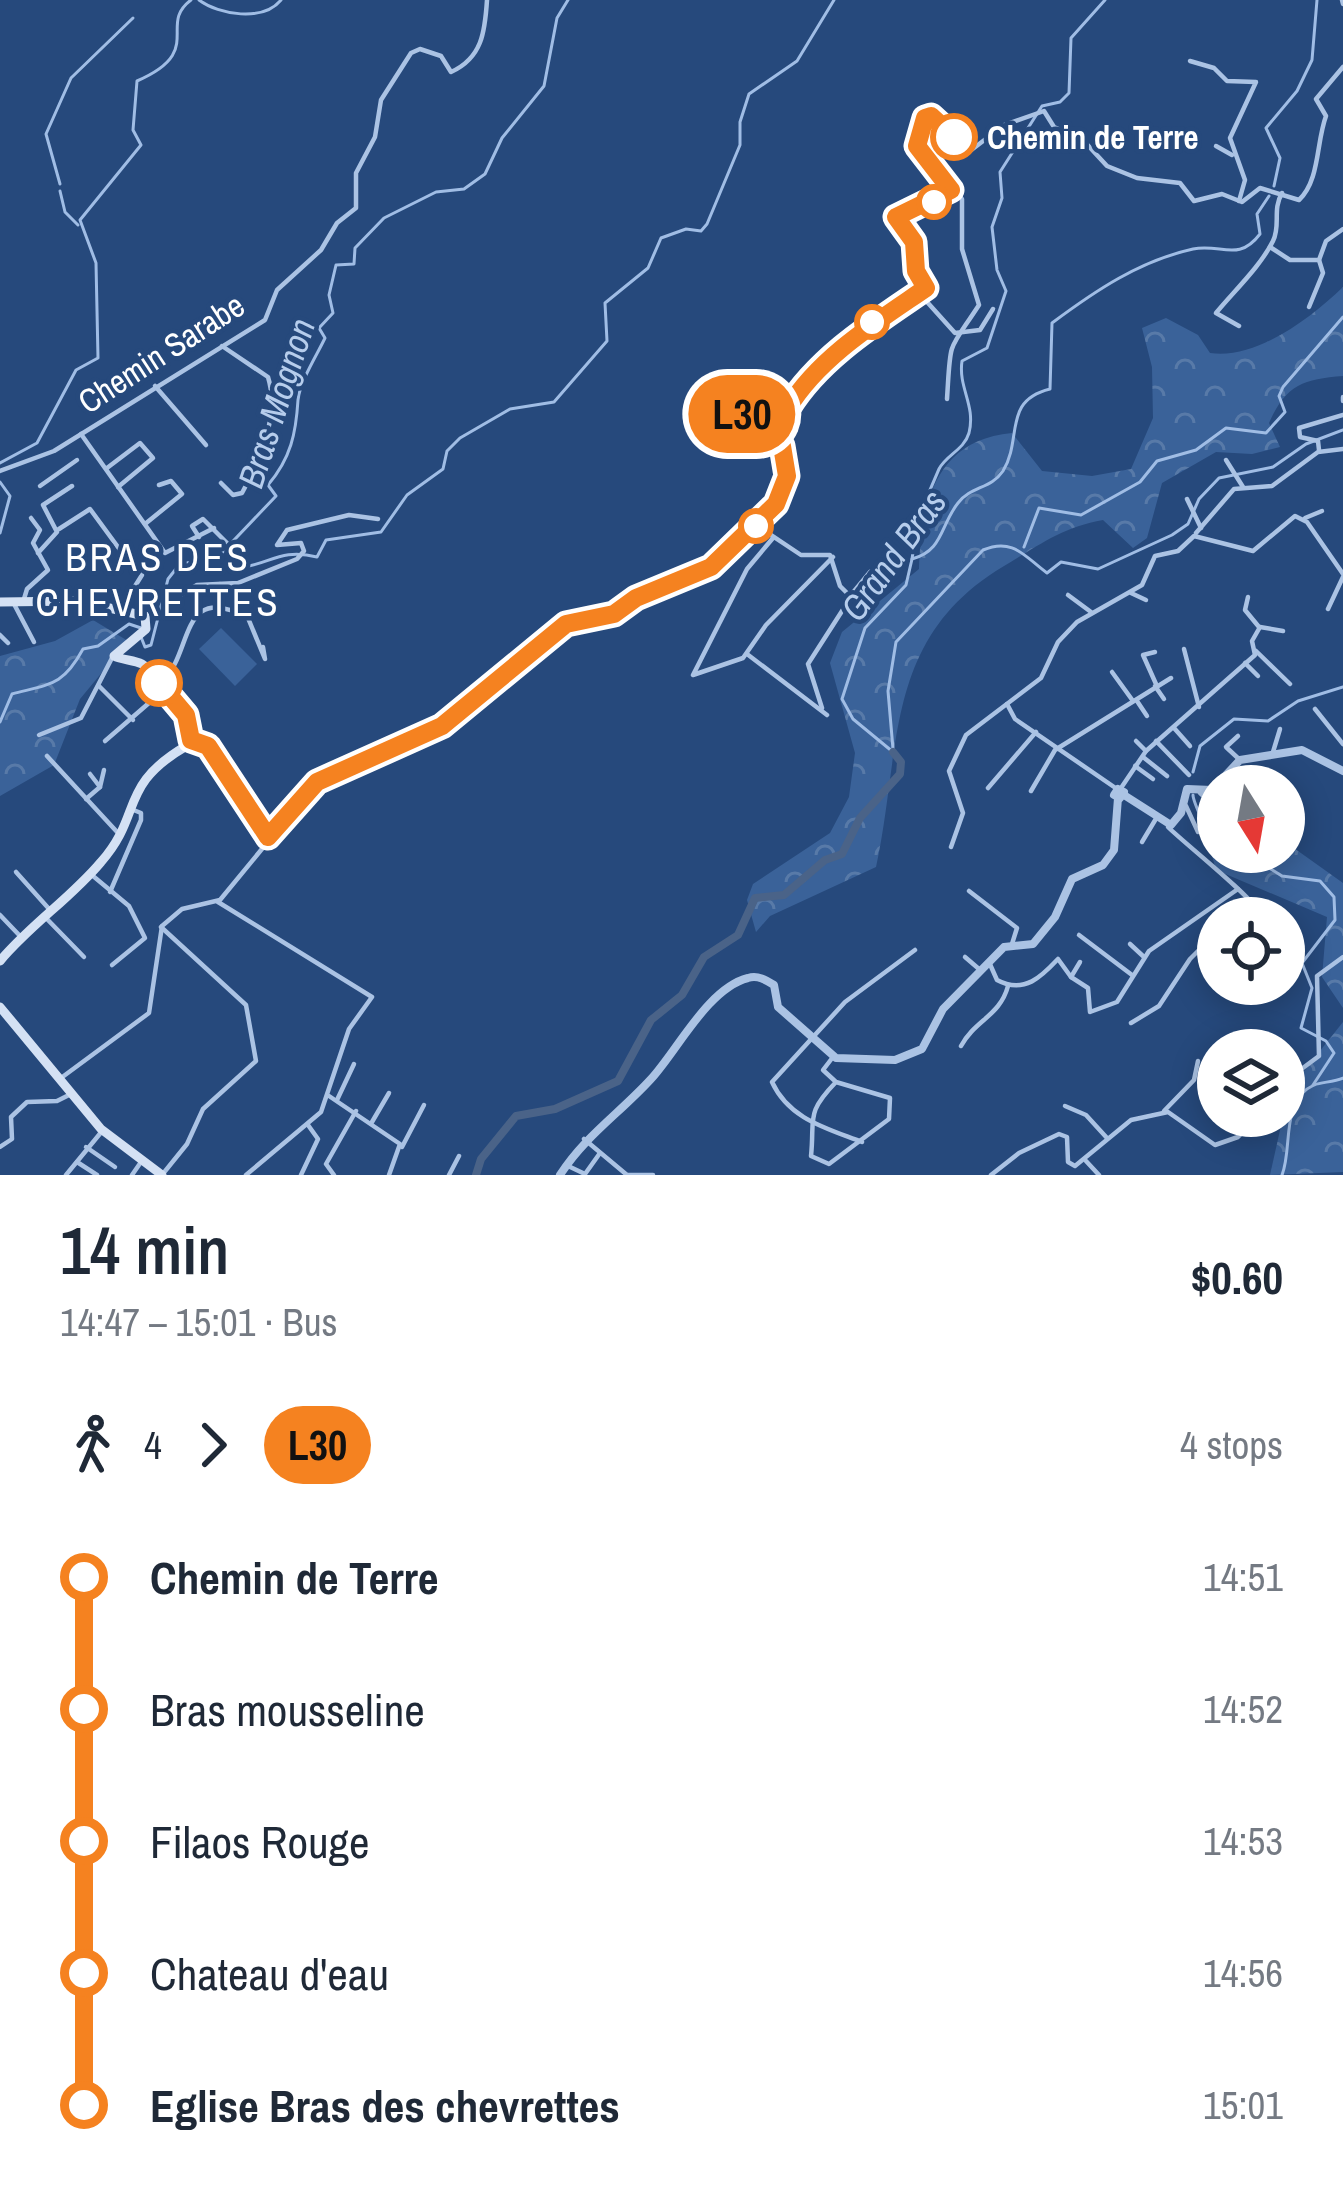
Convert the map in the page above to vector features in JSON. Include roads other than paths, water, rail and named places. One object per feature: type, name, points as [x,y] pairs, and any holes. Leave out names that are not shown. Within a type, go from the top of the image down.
[{"type":"main road","points":[[0,961],[90,873],[158,761],[191,728],[143,665],[116,658],[115,652],[138,633],[145,616],[78,601],[12,601]]},
{"type":"main road","points":[[0,1007],[103,1130],[162,1175]]},
{"type":"street","name":"Chemin Sarabe","points":[[0,471],[54,451],[265,320],[277,290],[354,212],[356,173],[375,137],[381,100],[411,53],[420,49],[439,54],[448,70],[456,71],[483,42],[487,0]]},
{"type":"street","points":[[1190,61],[1214,68],[1228,81],[1256,82],[1231,133],[1232,155],[1245,181],[1237,203]]},
{"type":"street","points":[[1237,203],[1258,188],[1304,197],[1326,116],[1316,99],[1343,67]]},
{"type":"street","points":[[947,399],[947,354],[955,333],[979,305],[962,249],[962,199],[917,146],[927,116],[970,151],[1004,125],[1040,111],[1056,128],[1083,140],[1107,166],[1137,178],[1180,183],[1194,201],[1222,194],[1237,203]]},
{"type":"street","points":[[1216,146],[1232,155]]},
{"type":"street","points":[[58,1080],[98,1056],[152,1009],[161,927],[182,909],[218,902],[268,837],[326,776],[442,726],[566,624],[608,616],[647,592],[688,581],[757,526],[784,488],[786,452],[742,424],[740,416],[788,408],[800,386],[877,317],[919,293],[927,284],[916,271],[914,242],[896,217],[930,204],[950,186]]},
{"type":"street","points":[[1239,326],[1216,313],[1270,247],[1277,229],[1274,208],[1282,193]]},
{"type":"street","points":[[1309,307],[1323,273],[1319,260],[1326,241],[1343,229]]},
{"type":"street","points":[[1270,247],[1290,260],[1319,260]]},
{"type":"street","points":[[919,293],[955,333]]},
{"type":"street","points":[[955,333],[980,330],[992,318],[993,308]]},
{"type":"street","points":[[221,483],[233,495],[242,493],[267,435],[271,395],[268,377],[222,346]]},
{"type":"street","points":[[154,386],[206,445]]},
{"type":"street","points":[[1318,452],[1318,441],[1300,437],[1299,428],[1343,416]]},
{"type":"street","points":[[80,434],[165,553],[214,528]]},
{"type":"street","points":[[106,469],[144,444],[151,465],[118,487]]},
{"type":"street","points":[[951,847],[963,813],[950,766],[966,735],[1044,675],[1064,635],[1091,612],[1145,581],[1154,558],[1178,551],[1231,492],[1272,486],[1318,452],[1343,449]]},
{"type":"street","points":[[54,451],[65,468]]},
{"type":"street","points":[[40,486],[77,460]]},
{"type":"street","points":[[1226,460],[1243,487]]},
{"type":"street","points":[[145,524],[181,496],[171,482],[159,484]]},
{"type":"street","points":[[38,553],[57,532],[43,505],[72,486]]},
{"type":"street","points":[[1187,499],[1201,528]]},
{"type":"street","points":[[59,530],[90,509],[126,558],[144,571],[120,610]]},
{"type":"street","points":[[1194,536],[1253,550],[1288,518],[1302,519],[1322,511]]},
{"type":"street","points":[[175,598],[196,585],[233,583],[302,556],[301,543],[277,545],[287,530],[349,515],[378,520]]},
{"type":"street","points":[[32,518],[40,530],[32,539],[48,572],[12,601],[34,642]]},
{"type":"street","points":[[1302,519],[1343,576],[1328,609]]},
{"type":"street","points":[[200,538],[192,527],[200,520],[227,543]]},
{"type":"street","points":[[757,526],[801,555],[833,557]]},
{"type":"street","points":[[773,538],[747,569],[693,675],[747,654],[766,625],[833,557]]},
{"type":"street","points":[[833,557],[837,580],[850,596]]},
{"type":"street","points":[[827,715],[808,664],[870,572]]},
{"type":"street","points":[[220,583],[220,608]]},
{"type":"street","points":[[1130,592],[1146,600]]},
{"type":"street","points":[[1068,595],[1091,612]]},
{"type":"street","points":[[1248,597],[1245,612],[1260,628],[1283,631]]},
{"type":"street","points":[[105,741],[133,720],[175,667],[190,622],[220,608],[248,618],[262,647]]},
{"type":"street","points":[[1260,628],[1252,641],[1256,651],[1290,684]]},
{"type":"street","points":[[0,634],[8,643]]},
{"type":"street","points":[[1154,649],[1143,655],[1164,699]]},
{"type":"street","points":[[1184,649],[1199,707]]},
{"type":"street","points":[[1012,944],[1033,944],[1055,917],[1072,879],[1106,862],[1117,841],[1120,793],[1144,753],[1256,651]]},
{"type":"street","points":[[39,735],[77,722],[115,652]]},
{"type":"street","points":[[747,654],[822,708]]},
{"type":"street","points":[[1244,662],[1258,676]]},
{"type":"street","points":[[1112,672],[1147,716]]},
{"type":"street","points":[[1031,790],[1058,748],[1171,678]]},
{"type":"street","points":[[98,684],[133,720]]},
{"type":"street","points":[[1007,704],[1010,716],[1161,820],[1247,897]]},
{"type":"street","points":[[1315,710],[1343,744]]},
{"type":"street","points":[[1173,727],[1190,746]]},
{"type":"street","points":[[1272,758],[1280,729]]},
{"type":"street","points":[[988,788],[1036,732]]},
{"type":"street","points":[[1238,736],[1226,745],[1240,760]]},
{"type":"street","points":[[185,739],[208,746],[268,837]]},
{"type":"street","points":[[1136,741],[1166,776]]},
{"type":"street","points":[[1156,741],[1190,775]]},
{"type":"street","points":[[1235,765],[1240,760],[1305,750],[1343,771]]},
{"type":"street","points":[[47,756],[118,833]]},
{"type":"street","points":[[1220,760],[1224,765]]},
{"type":"street","points":[[1135,766],[1154,779]]},
{"type":"street","points":[[86,799],[100,787],[104,770]]},
{"type":"street","points":[[90,774],[100,787]]},
{"type":"street","points":[[1161,820],[1175,822],[1187,789],[1197,789]]},
{"type":"street","points":[[1184,803],[1197,826]]},
{"type":"street","points":[[110,892],[142,817],[129,808]]},
{"type":"street","points":[[1142,842],[1161,820]]},
{"type":"street","points":[[16,872],[84,957]]},
{"type":"street","points":[[90,873],[129,906],[145,938],[112,965]]},
{"type":"street","points":[[989,962],[997,980],[1009,986],[1044,977],[1056,958],[1089,990],[1090,1012],[1117,1002],[1144,957],[1238,889]]},
{"type":"street","points":[[560,1175],[584,1139],[658,1071],[701,1012],[745,978],[772,984],[778,1007],[834,1056],[883,1061],[914,1054],[927,1043],[943,1009],[1012,944],[1017,928],[969,891]]},
{"type":"street","points":[[218,902],[358,985],[372,999],[346,1034],[329,1096],[308,1125],[247,1175]]},
{"type":"street","points":[[0,915],[21,938]]},
{"type":"street","points":[[161,927],[246,1005],[256,1060],[203,1109],[187,1144],[162,1175]]},
{"type":"street","points":[[1079,934],[1132,975]]},
{"type":"street","points":[[1130,944],[1144,957]]},
{"type":"street","points":[[862,1142],[809,1122],[788,1108],[772,1084],[809,1035],[915,950]]},
{"type":"street","points":[[1130,1023],[1156,1010],[1197,951]]},
{"type":"street","points":[[965,957],[981,971]]},
{"type":"street","points":[[1305,1067],[1318,1058],[1317,976],[1343,957]]},
{"type":"street","points":[[1071,977],[1080,962]]},
{"type":"street","points":[[962,1046],[978,1025],[1000,1011],[1009,986]]},
{"type":"street","points":[[834,1056],[822,1068],[836,1082],[891,1100],[889,1120],[835,1163],[824,1163],[811,1156],[809,1122],[836,1082]]},
{"type":"street","points":[[337,1100],[354,1064]]},
{"type":"street","points":[[991,1175],[1019,1153],[1061,1133],[1068,1139],[1069,1163],[1086,1161],[1131,1120],[1164,1111],[1194,1080],[1197,1066]]},
{"type":"street","points":[[0,1147],[12,1139],[11,1117],[21,1105],[70,1094]]},
{"type":"street","points":[[372,1122],[389,1094]]},
{"type":"street","points":[[329,1096],[402,1147]]},
{"type":"street","points":[[389,1175],[424,1105]]},
{"type":"street","points":[[1065,1106],[1087,1114],[1107,1138]]},
{"type":"street","points":[[334,1174],[326,1164],[356,1111]]},
{"type":"street","points":[[1164,1111],[1197,1134]]},
{"type":"street","points":[[301,1175],[318,1139],[308,1125]]},
{"type":"street","points":[[66,1175],[103,1130]]},
{"type":"street","points":[[1201,1137],[1212,1145],[1238,1137]]},
{"type":"street","points":[[584,1139],[627,1175],[653,1175]]},
{"type":"street","points":[[86,1147],[116,1167]]},
{"type":"street","points":[[566,1166],[585,1174],[600,1153]]},
{"type":"street","points":[[448,1175],[459,1156]]},
{"type":"street","points":[[76,1161],[97,1175]]},
{"type":"street","points":[[1086,1161],[1099,1175]]},
{"type":"street","points":[[132,1175],[141,1162]]},
{"type":"waterway","points":[[0,463],[37,443],[76,370],[98,358],[96,263],[80,220],[141,145],[133,130],[137,81],[170,59],[178,19],[191,0]]},
{"type":"waterway","points":[[199,0],[241,14],[263,11],[281,0]]},
{"type":"waterway","name":"Bras Mognon","points":[[216,559],[276,496],[268,485],[291,445],[299,393],[325,338],[319,328],[333,313],[329,295],[336,265],[354,264],[355,248],[384,218],[436,192],[464,189],[485,174],[502,138],[544,86],[557,18],[568,0]]},
{"type":"waterway","name":"BRAS DES CHEVRETTES","points":[[141,637],[145,647],[151,645],[168,579],[179,565],[197,562],[234,568],[292,554],[317,557],[326,540],[381,532],[407,495],[443,469],[447,451],[460,438],[510,409],[554,402],[607,341],[605,303],[648,268],[661,238],[686,229],[701,231],[707,224],[740,145],[740,122],[749,94],[797,61],[834,0]]},
{"type":"waterway","points":[[912,559],[922,512],[939,469],[969,433],[962,361],[987,348],[1006,291],[997,270],[992,227],[1002,198],[1000,172],[1042,106],[1060,102],[1069,93],[1071,38],[1105,0]]},
{"type":"waterway","name":"Grand Bras","points":[[1274,186],[1280,158],[1266,128],[1297,91],[1312,60],[1317,0]]},
{"type":"waterway","points":[[60,184],[46,134],[71,78],[133,18]]},
{"type":"waterway","points":[[60,191],[65,212],[78,225]]},
{"type":"waterway","name":"Grand Bras","points":[[893,752],[853,719],[842,699],[865,628],[906,585],[912,559],[935,544],[958,503],[1003,471],[1019,412],[1025,402],[1050,389],[1052,323],[1101,289],[1154,261],[1193,249],[1244,248],[1260,234],[1257,214],[1269,196]]},
{"type":"waterway","points":[[1024,547],[1039,508],[1081,515],[1140,482],[1157,461],[1196,450],[1226,428],[1266,433],[1285,412],[1279,396],[1283,387],[1343,317]]},
{"type":"waterway","points":[[893,749],[888,691],[896,642],[983,550],[1011,547],[1047,573],[1061,562],[1098,569],[1188,524],[1199,499],[1219,478],[1273,467],[1306,444],[1343,430]]},
{"type":"waterway","points":[[0,482],[10,496],[0,533]]},
{"type":"waterway","name":"BRAS DES CHEVRETTES","points":[[0,722],[12,694],[54,682],[83,649],[98,646],[129,624],[141,628]]},
{"type":"waterway","points":[[1193,772],[1200,746],[1234,719],[1268,721],[1298,701],[1343,687]]},
{"type":"waterway","points":[[476,1175],[481,1159],[516,1116],[555,1109],[618,1081],[651,1020],[682,995],[704,957],[738,935],[755,898],[784,895],[825,860],[842,854],[860,818],[900,774],[901,762],[893,752]]},
{"type":"waterway","points":[[1193,795],[1197,806]]},
{"type":"waterway","points":[[1277,873],[1320,881],[1334,897],[1335,920],[1302,963],[1312,988],[1301,1028],[1326,1041],[1334,1053],[1313,1085]]},
{"type":"waterway","points":[[1282,1175],[1296,1102],[1314,1085],[1343,1078]]},
{"type":"place","name":"Chemin de Terre","points":[[954,137]]},
{"type":"district","name":"BRAS DES CHEVRETTES","points":[[158,580]]}]
